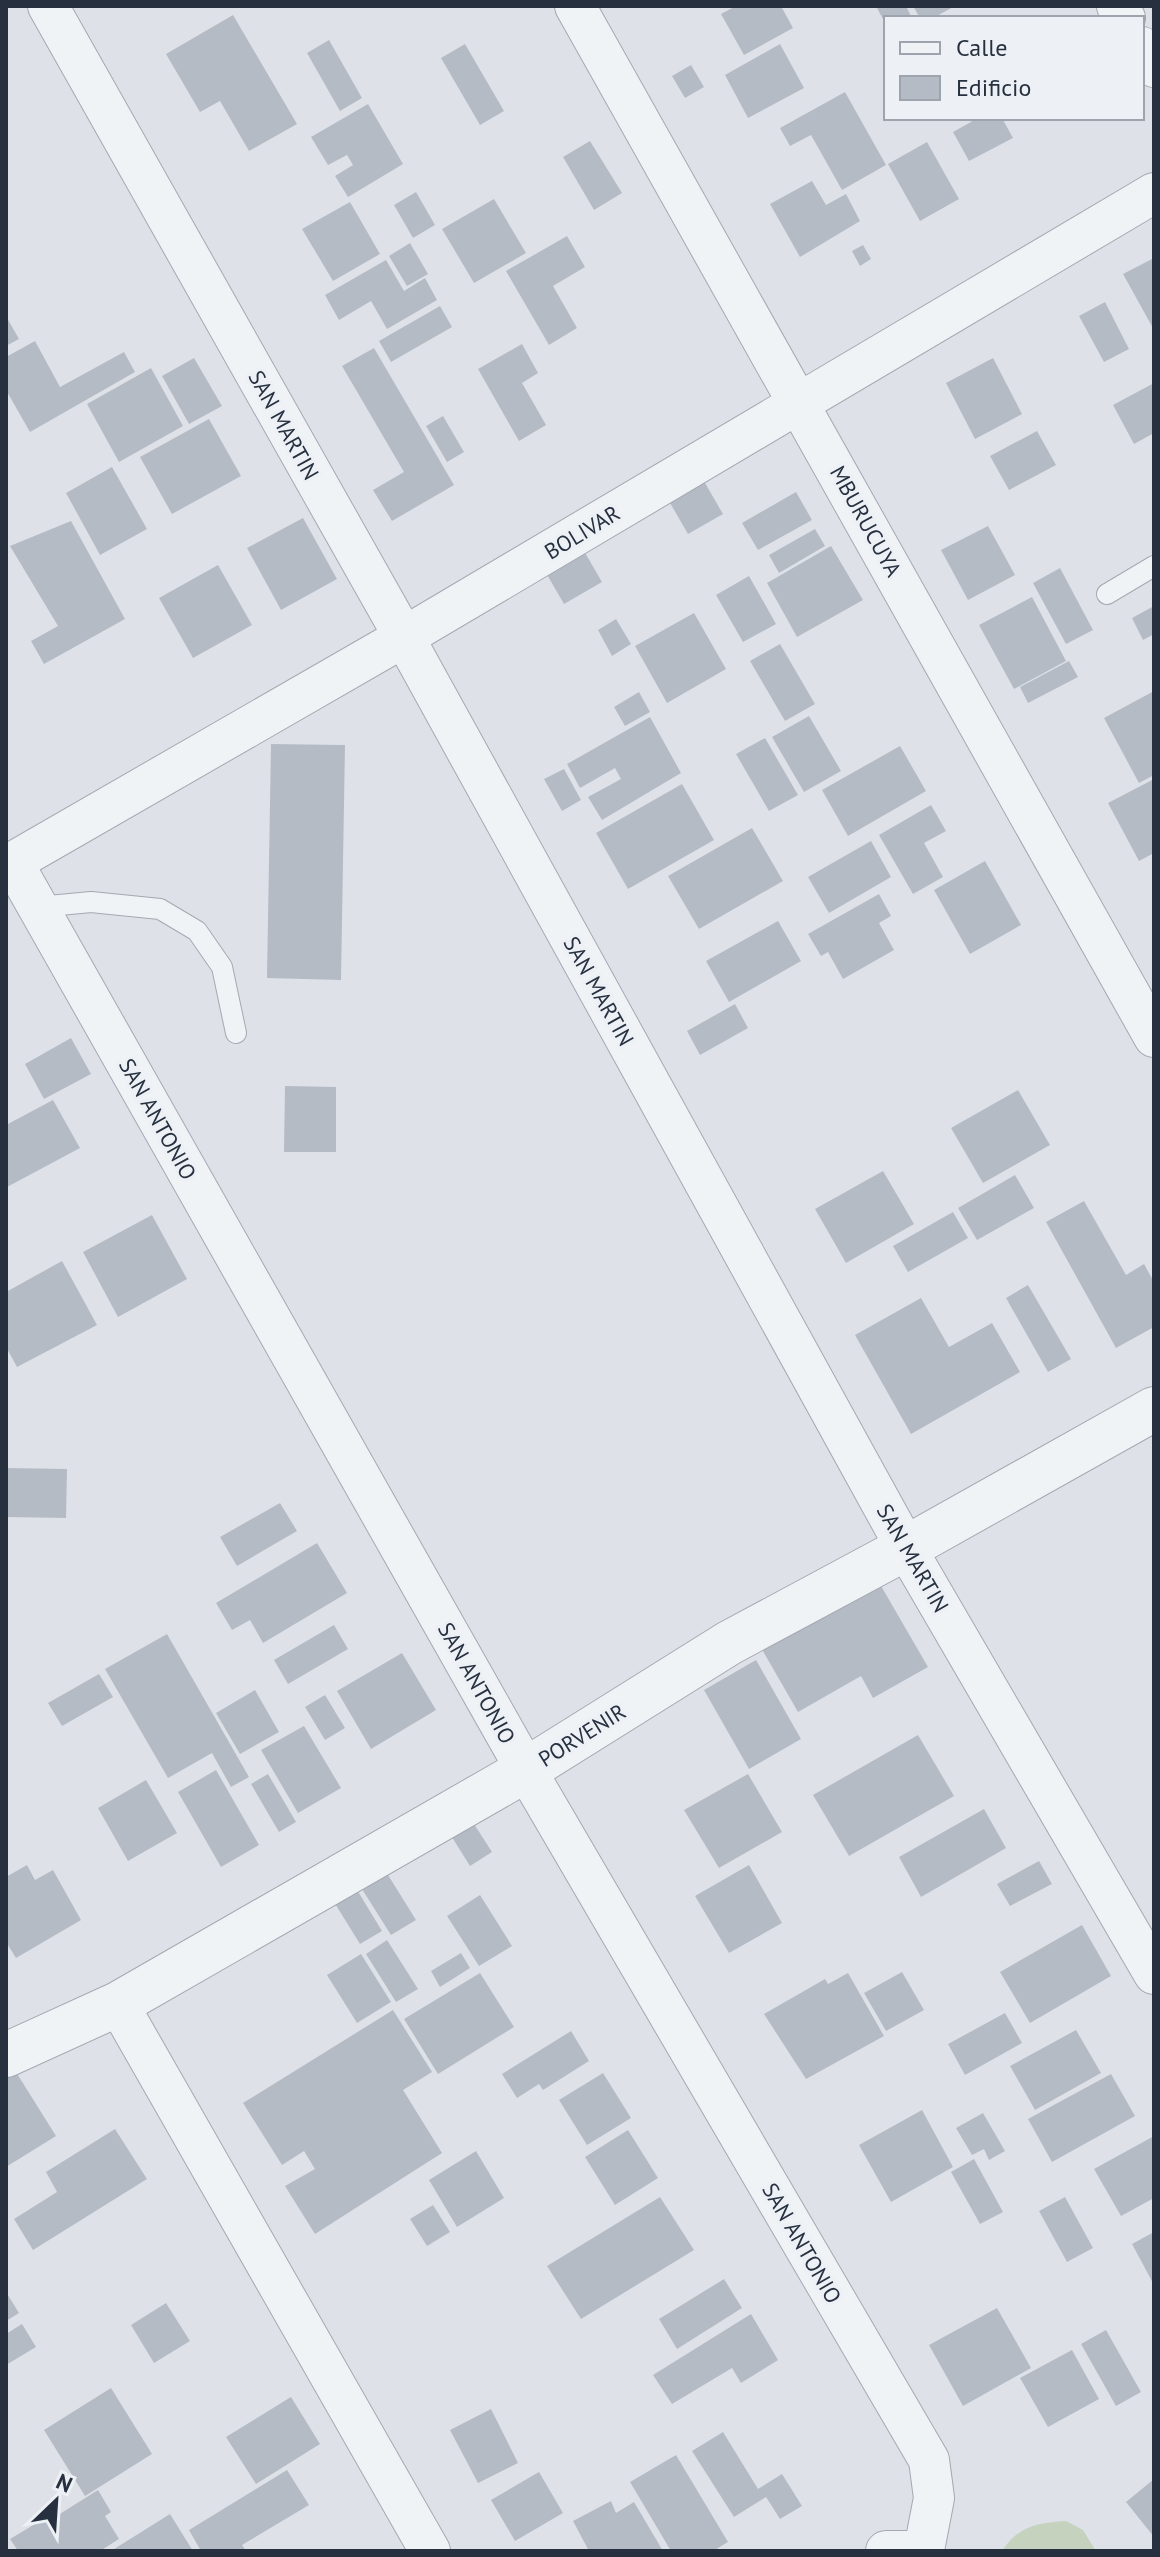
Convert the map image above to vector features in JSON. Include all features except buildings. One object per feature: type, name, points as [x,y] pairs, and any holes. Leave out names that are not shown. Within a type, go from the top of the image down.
[{"type":"street","name":"SAN MARTIN","points":[[48,6],[404,637],[906,1548],[1154,1974]]},
{"type":"street","name":"MBURUCUYA","points":[[575,6],[1154,1037]]},
{"type":"street","name":"BOLIVAR","points":[[10,864],[404,637],[1154,193]]},
{"type":"street","name":"SAN ANTONIO","points":[[10,864],[38,907],[526,1770],[929,2460],[934,2498],[925,2551]]},
{"type":"street","name":"PORVENIR","points":[[6,2055],[118,2004],[526,1770],[729,1643],[1154,1409]]},
{"type":"street","points":[[118,2004],[430,2551]]},
{"type":"street","points":[[886,2551],[925,2551]]},
{"type":"lane","points":[[1107,594],[1154,566]]},
{"type":"lane","points":[[38,907],[91,902],[160,909],[197,931],[222,967],[236,1033]]},
{"type":"green space","points":[[1066,2521],[1083,2530],[1096,2551],[1002,2551],[1015,2536],[1030,2527]]}]
